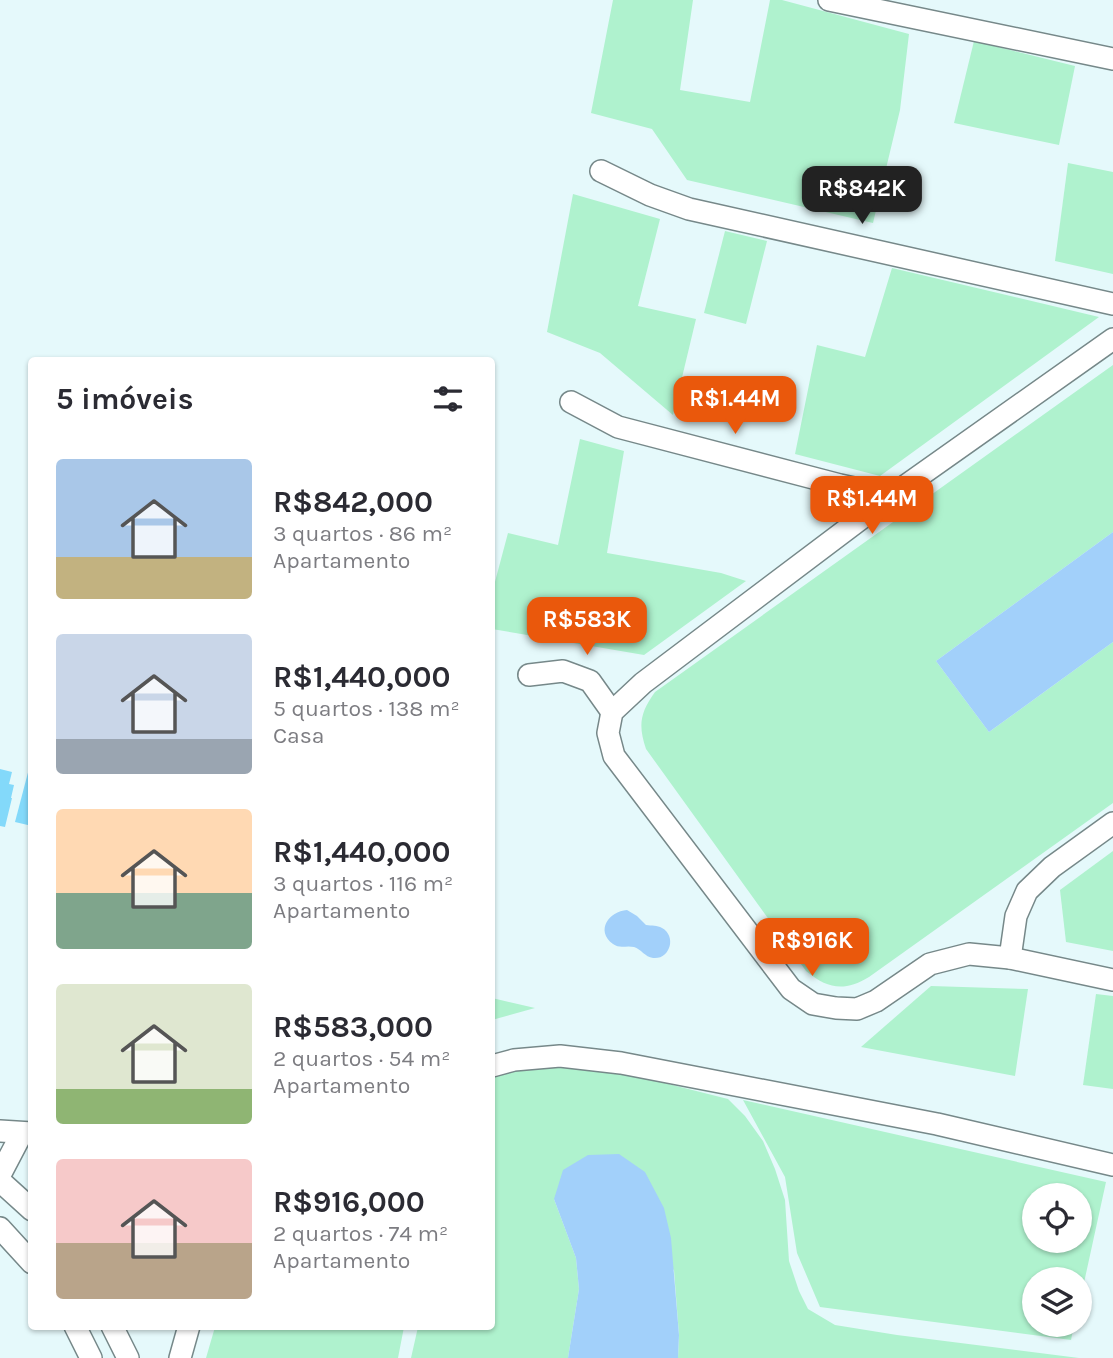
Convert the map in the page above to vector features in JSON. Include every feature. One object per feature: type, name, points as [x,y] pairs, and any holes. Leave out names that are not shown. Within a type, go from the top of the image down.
[{"type":"street","points":[[829,0],[1113,59]]},
{"type":"street","points":[[601,171],[650,195],[689,209],[1113,304]]},
{"type":"street","points":[[1113,340],[891,495],[643,683],[612,712],[608,733],[614,756],[791,989],[813,1004],[836,1009],[857,1009],[876,1001],[930,964],[969,954],[1010,958],[1113,980]]},
{"type":"street","points":[[570,402],[618,427],[814,478],[891,495]]},
{"type":"street","points":[[529,675],[563,671],[590,681],[612,712]]},
{"type":"street","points":[[1010,958],[1016,916],[1027,891],[1052,867],[1113,823]]},
{"type":"street","points":[[495,1065],[514,1060],[561,1056],[621,1063],[937,1124],[1113,1165]]},
{"type":"street","points":[[0,1131],[27,1133],[0,1175]]},
{"type":"street","points":[[0,1181],[28,1206]]},
{"type":"street","points":[[0,1228],[28,1260]]},
{"type":"street","points":[[77,1330],[91,1358]]},
{"type":"street","points":[[115,1330],[128,1358]]},
{"type":"street","points":[[178,1357],[188,1330]]},
{"type":"green space","points":[[613,0],[693,0],[680,90],[750,102],[770,0],[782,0],[909,34],[900,110],[873,223],[687,180],[652,129],[591,113]]},
{"type":"green space","points":[[974,41],[1075,66],[1059,145],[954,123]]},
{"type":"green space","points":[[1068,163],[1113,172],[1113,274],[1055,261]]},
{"type":"green space","points":[[573,194],[660,219],[638,306],[696,319],[673,415],[600,353],[547,332]]},
{"type":"green space","points":[[725,231],[767,241],[746,324],[704,313]]},
{"type":"green space","points":[[892,268],[1099,317],[880,476],[795,454],[817,345],[865,357]]},
{"type":"green space","points":[[1113,365],[1113,532],[936,661],[989,732],[1113,642],[1113,803],[869,977],[844,986],[822,982],[806,971],[646,749],[641,726],[646,706],[655,692]]},
{"type":"green space","points":[[580,439],[624,451],[607,553],[721,573],[746,581],[644,655],[495,630],[495,582],[508,533],[558,545]]},
{"type":"green space","points":[[1113,851],[1113,951],[1066,942],[1060,890]]},
{"type":"green space","points":[[931,986],[1028,989],[1015,1076],[861,1047]]},
{"type":"green space","points":[[1096,994],[1113,996],[1113,1089],[1083,1085]]},
{"type":"green space","points":[[495,999],[535,1008],[495,1019]]},
{"type":"green space","points":[[557,1063],[601,1067],[728,1099],[745,1116],[763,1141],[775,1169],[785,1200],[789,1261],[808,1309],[835,1325],[1079,1358],[678,1358],[674,1270],[554,1199],[576,1258],[579,1289],[568,1358],[411,1358],[417,1330],[495,1330],[495,1073]]},
{"type":"green space","points":[[743,1100],[1106,1182],[1092,1246],[1092,1183],[1022,1183],[1022,1253],[1090,1253],[1087,1267],[1022,1267],[1022,1334],[820,1307],[797,1253],[785,1177]]},
{"type":"green space","points":[[214,1330],[403,1330],[398,1358],[206,1358]]},
{"type":"green space","points":[[1048,1337],[1072,1337],[1071,1340]]},
{"type":"water","points":[[1113,532],[1113,642],[989,732],[936,661]]},
{"type":"water","points":[[627,910],[646,925],[658,926],[667,932],[670,947],[664,955],[653,958],[636,948],[613,944],[608,939],[605,933],[606,922],[620,911]]},
{"type":"water","points":[[619,1154],[645,1172],[664,1208],[671,1238],[679,1335],[678,1358],[568,1358],[579,1289],[576,1258],[554,1199],[563,1170],[588,1155]]},
{"type":"building","points":[[0,769],[12,772],[9,784],[14,785],[5,827],[0,826]]},
{"type":"building","points":[[28,772],[28,825],[15,822]]}]
